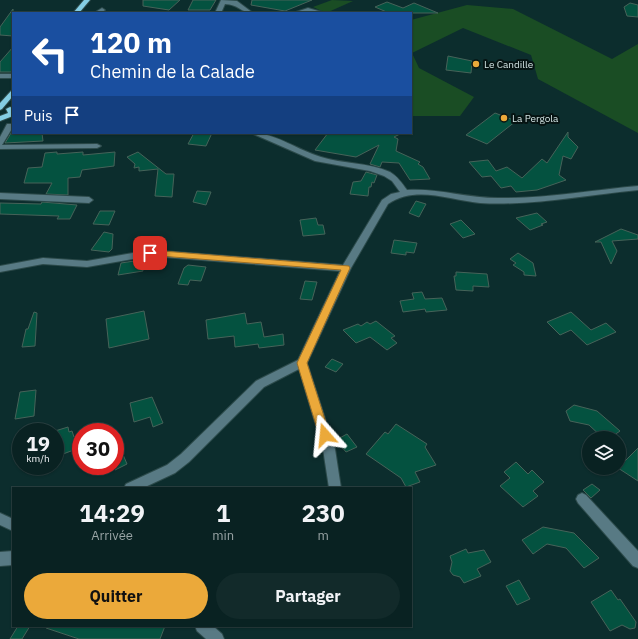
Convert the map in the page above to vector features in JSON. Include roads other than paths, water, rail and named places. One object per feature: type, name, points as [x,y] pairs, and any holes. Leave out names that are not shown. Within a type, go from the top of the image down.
[{"type":"main road","points":[[77,12],[88,0]]},
{"type":"main road","points":[[12,93],[0,108],[12,110]]},
{"type":"main road","points":[[1,119],[12,110]]},
{"type":"street","points":[[218,12],[224,1],[233,1],[249,12]]},
{"type":"street","points":[[300,12],[308,10],[316,12]]},
{"type":"street","points":[[0,76],[12,76]]},
{"type":"street","points":[[0,143],[10,126]]},
{"type":"street","points":[[257,134],[317,159],[388,175],[396,181],[404,192]]},
{"type":"street","points":[[0,147],[97,146]]},
{"type":"street","points":[[132,487],[171,469],[185,458],[260,384],[302,363],[346,268],[385,202],[392,196],[404,192],[416,192],[478,200],[504,201],[638,188]]},
{"type":"street","points":[[0,196],[89,200]]},
{"type":"street","points":[[0,269],[43,262],[87,264],[150,253],[346,268]]},
{"type":"street","points":[[302,363],[329,449],[335,487]]},
{"type":"street","points":[[582,499],[638,561]]},
{"type":"street","points":[[0,519],[12,525]]},
{"type":"street","points":[[0,559],[12,558]]},
{"type":"street","points":[[203,627],[217,639]]},
{"type":"place","name":"Le Candille","points":[[476,64]]},
{"type":"place","name":"La Pergola","points":[[504,118]]}]
